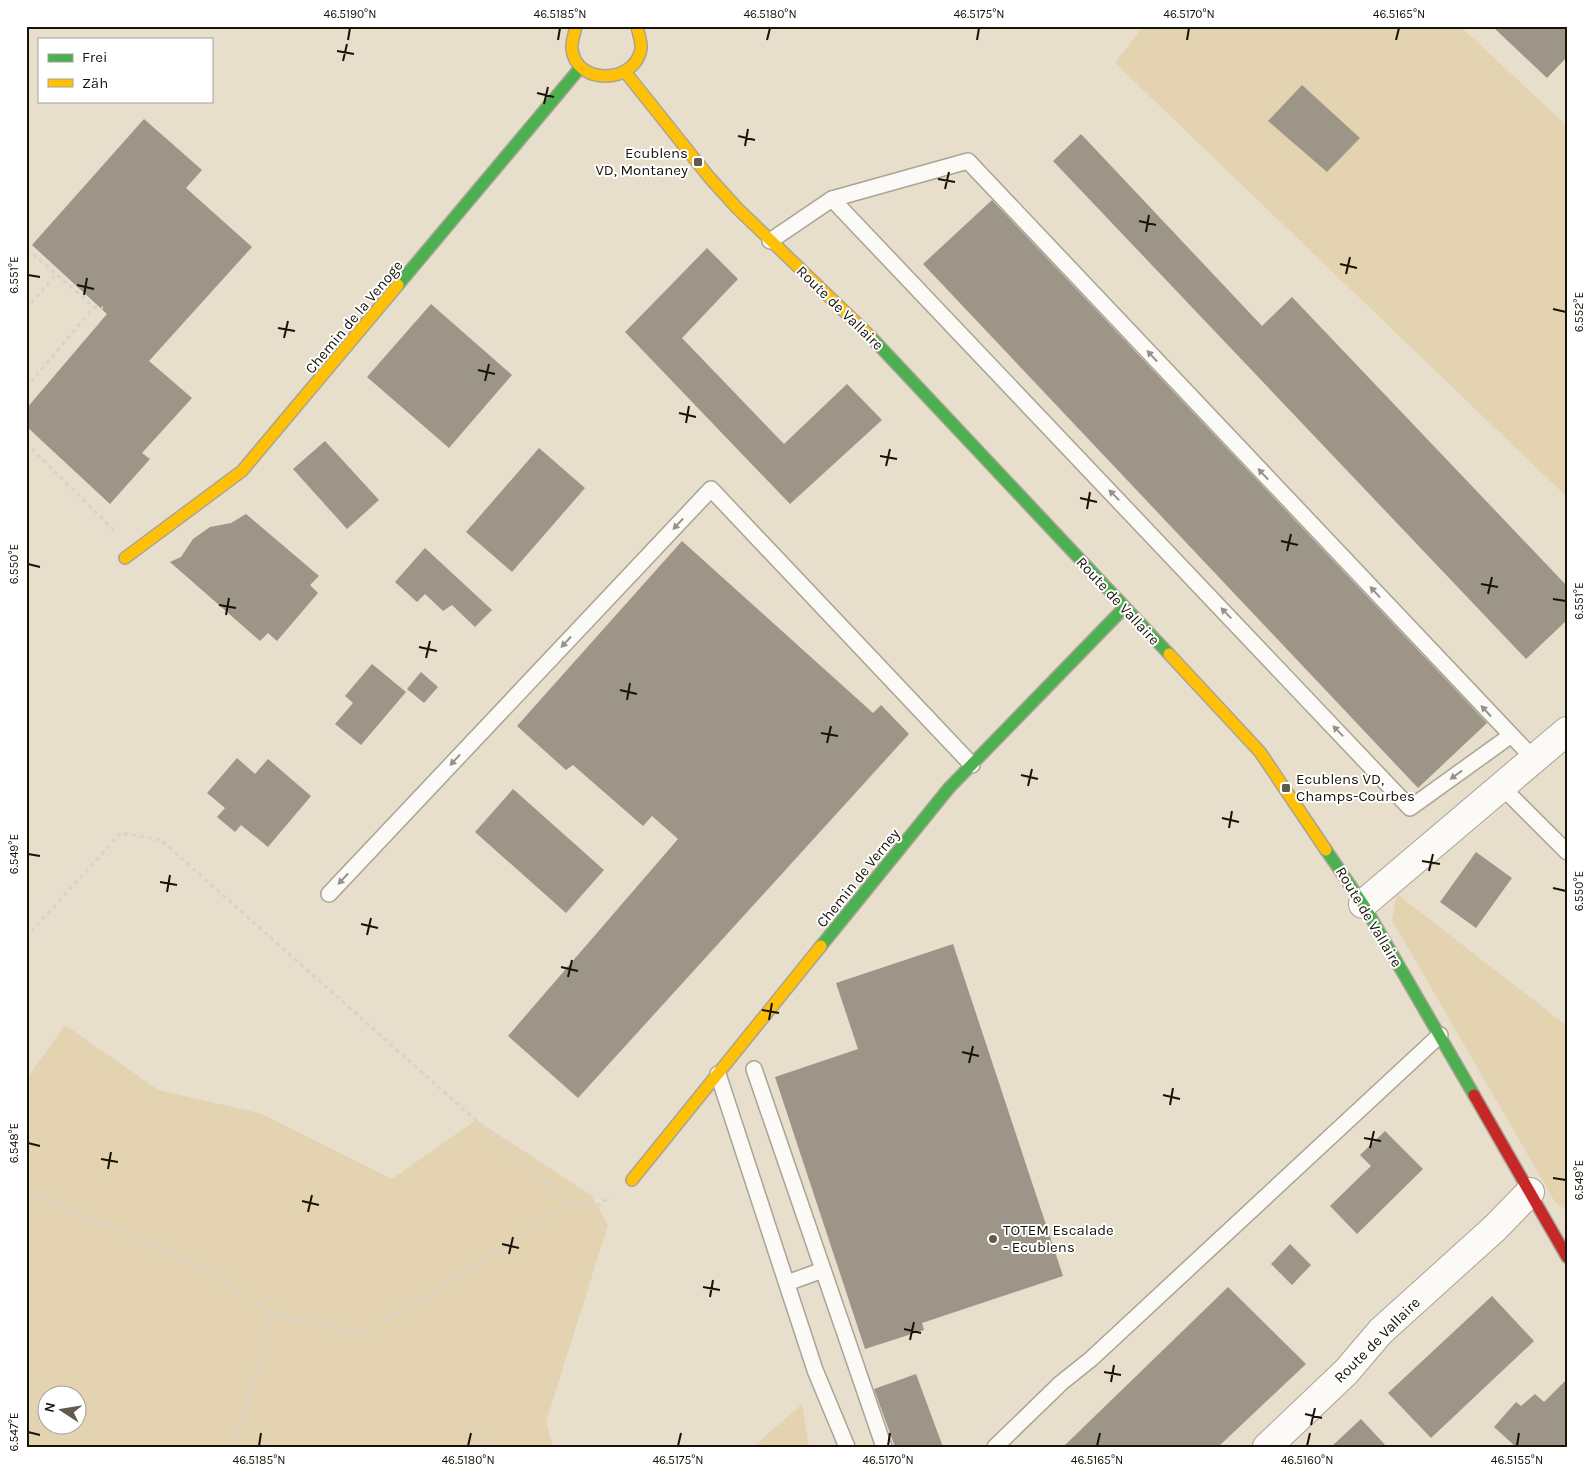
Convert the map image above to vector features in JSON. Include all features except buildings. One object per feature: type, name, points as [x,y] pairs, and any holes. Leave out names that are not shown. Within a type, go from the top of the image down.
[{"type":"street","points":[[576,26],[572,37],[572,50],[580,68],[598,78],[610,78],[626,73],[636,62],[641,51],[640,32],[637,26]]},
{"type":"street","name":"Chemin de la Venoge","points":[[125,558],[242,471],[580,68]]},
{"type":"street","name":"Route de Vallaire","points":[[626,73],[710,177],[770,241],[892,358],[1260,752],[1364,904],[1567,1257]]},
{"type":"street","name":"Chemin de Verney","points":[[632,1180],[950,788],[1124,608]]},
{"type":"street","points":[[1364,904],[1533,758],[1567,731]]},
{"type":"street","name":"Route de Vallaire","points":[[1267,1447],[1346,1372],[1381,1331],[1494,1228],[1530,1192]]},
{"type":"lane","points":[[770,241],[832,199],[968,161],[1510,736],[1533,758]]},
{"type":"lane","points":[[832,199],[1410,808],[1510,736]]},
{"type":"lane","points":[[329,894],[711,488],[972,765]]},
{"type":"lane","points":[[1501,786],[1567,852]]},
{"type":"lane","points":[[995,1447],[1061,1383],[1091,1359],[1440,1035]]},
{"type":"lane","points":[[754,1068],[884,1447]]},
{"type":"lane","points":[[718,1074],[815,1370],[847,1447]]},
{"type":"lane","points":[[787,1283],[823,1270]]},
{"type":"path","points":[[26,250],[94,307],[103,308]]},
{"type":"path","points":[[26,309],[56,275]]},
{"type":"path","points":[[26,388],[94,307]]},
{"type":"path","points":[[26,443],[136,551]]},
{"type":"path","points":[[26,937],[121,833],[161,840],[570,1204]]},
{"type":"path","points":[[26,1191],[200,1265],[272,1313],[365,1334],[570,1204],[597,1206],[632,1180]]},
{"type":"path","points":[[236,1447],[272,1313]]},
{"type":"path","points":[[476,1425],[486,1447]]},
{"type":"shaded area","points":[[1143,26],[1460,26],[1567,126],[1567,497],[1115,63]]},
{"type":"shaded area","points":[[1397,894],[1567,1026],[1567,1211],[1555,1202],[1392,920]]},
{"type":"shaded area","points":[[65,1025],[158,1090],[262,1114],[392,1179],[476,1120],[591,1195],[608,1225],[546,1422],[553,1447],[26,1447],[26,1080]]},
{"type":"shaded area","points":[[802,1404],[809,1447],[753,1447]]},
{"type":"traffic: fast","points":[[398,285],[580,68]]},
{"type":"traffic: fast","points":[[871,337],[1169,654]]},
{"type":"traffic: fast","points":[[821,946],[949,788],[1124,608]]},
{"type":"traffic: fast","points":[[1326,850],[1363,904],[1474,1095]]},
{"type":"traffic: slow","points":[[576,26],[572,46],[576,61],[584,70],[606,76],[618,74],[628,69],[636,61],[641,49],[637,26]]},
{"type":"traffic: slow","points":[[626,73],[709,177],[737,208],[871,337]]},
{"type":"traffic: slow","points":[[125,558],[242,471],[398,285]]},
{"type":"traffic: slow","points":[[1169,654],[1260,752],[1326,850]]},
{"type":"traffic: slow","points":[[632,1180],[821,946]]},
{"type":"traffic: jam","points":[[1474,1095],[1567,1257]]},
{"type":"place","name":"Ecublens VD, Montaney","points":[[698,162]]},
{"type":"place","name":"Ecublens VD, Champs-Courbes","points":[[1286,788]]},
{"type":"place","name":"TOTEM Escalade - Ecublens","points":[[993,1239]]}]
